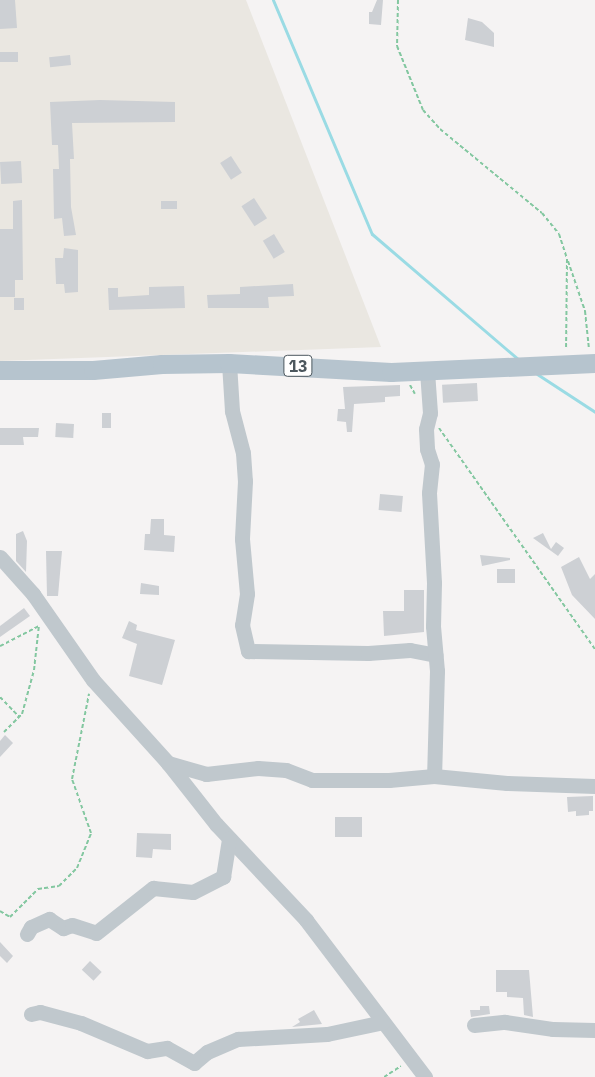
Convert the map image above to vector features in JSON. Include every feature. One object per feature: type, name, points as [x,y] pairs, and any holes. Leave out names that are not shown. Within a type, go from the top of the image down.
[{"type":"main road","name":"13","points":[[0,370],[93,370],[162,364],[230,363],[391,372],[581,363]]},
{"type":"street","points":[[230,363],[232,411],[243,453],[246,481],[242,539],[247,594],[242,625],[248,651],[368,653],[410,650],[436,655]]},
{"type":"street","points":[[427,371],[430,413],[426,429],[432,464],[429,492],[436,655],[434,776]]},
{"type":"street","points":[[0,557],[41,606],[93,680],[168,763],[229,838],[306,920],[424,1077]]},
{"type":"street","points":[[168,763],[206,774],[258,768],[286,770],[312,780],[389,780],[434,776],[507,784],[595,786]]},
{"type":"street","points":[[27,934],[31,927],[49,918],[63,928],[72,925],[96,933],[153,888],[194,892],[223,877],[229,838]]},
{"type":"street","points":[[31,1014],[40,1012],[81,1023],[147,1051],[167,1048],[194,1064],[207,1052],[238,1040],[328,1034],[383,1022]]},
{"type":"street","points":[[474,1025],[505,1022],[553,1029],[595,1030]]},
{"type":"path","points":[[398,0],[397,46],[423,110],[440,129],[542,213],[559,234],[585,311],[589,335],[589,350],[581,363]]},
{"type":"path","points":[[567,259],[581,363]]},
{"type":"path","points":[[391,372],[411,386],[595,649]]},
{"type":"path","points":[[4,732],[18,717],[34,670],[41,606]]},
{"type":"path","points":[[0,646],[39,626]]},
{"type":"path","points":[[0,911],[10,917],[38,890],[59,886],[77,868],[91,833],[72,779],[84,706],[93,680]]},
{"type":"path","points":[[0,697],[18,717]]},
{"type":"path","points":[[384,1077],[411,1059]]},
{"type":"shaded area","points":[[0,0],[246,0],[381,347],[0,361]]},
{"type":"building","points":[[0,0],[15,0],[17,28],[0,29]]},
{"type":"building","points":[[377,0],[383,0],[381,25],[369,24],[369,12],[372,12]]},
{"type":"building","points":[[468,18],[482,22],[494,33],[494,47],[465,40]]},
{"type":"building","points":[[0,52],[18,52],[18,62],[0,62]]},
{"type":"building","points":[[70,55],[71,65],[50,67],[49,57]]},
{"type":"building","points":[[100,100],[175,102],[175,122],[72,123],[74,159],[70,159],[71,207],[76,235],[64,236],[62,218],[54,219],[53,169],[59,169],[58,145],[52,145],[50,102]]},
{"type":"building","points":[[231,156],[242,173],[231,180],[220,163]]},
{"type":"building","points":[[21,161],[22,183],[1,184],[0,162]]},
{"type":"building","points":[[254,198],[267,218],[254,226],[241,206]]},
{"type":"building","points":[[22,200],[23,280],[15,280],[15,297],[0,297],[0,229],[13,229],[13,201]]},
{"type":"building","points":[[161,201],[177,201],[177,209],[161,209]]},
{"type":"building","points":[[274,234],[285,252],[274,259],[263,241]]},
{"type":"building","points":[[64,248],[78,250],[78,292],[65,293],[64,284],[56,284],[55,258],[63,258]]},
{"type":"building","points":[[293,284],[294,296],[268,297],[269,308],[208,308],[207,295],[240,294],[240,287]]},
{"type":"building","points":[[184,286],[185,308],[109,310],[108,288],[118,288],[118,297],[149,295],[149,287]]},
{"type":"building","points":[[14,298],[24,298],[24,310],[14,310]]},
{"type":"building","points":[[477,383],[478,401],[443,403],[442,385]]},
{"type":"building","points":[[400,385],[400,396],[385,397],[385,402],[354,404],[352,432],[347,432],[346,422],[337,421],[338,409],[345,409],[343,387]]},
{"type":"building","points":[[102,413],[111,413],[111,428],[102,428]]},
{"type":"building","points":[[56,423],[74,424],[73,438],[55,437]]},
{"type":"building","points":[[0,428],[39,428],[38,437],[23,437],[24,445],[0,445]]},
{"type":"building","points":[[380,494],[403,496],[402,512],[379,510]]},
{"type":"building","points":[[151,519],[164,519],[164,535],[175,536],[174,552],[144,550],[145,534],[150,534]]},
{"type":"building","points":[[23,531],[27,541],[26,572],[16,561],[16,534]]},
{"type":"building","points":[[543,533],[551,549],[556,542],[564,548],[558,556],[533,538]]},
{"type":"building","points":[[46,551],[62,551],[58,596],[47,596]]},
{"type":"building","points":[[480,555],[510,558],[510,560],[482,566]]},
{"type":"building","points":[[579,557],[590,579],[595,574],[595,619],[572,595],[561,567]]},
{"type":"building","points":[[497,569],[515,569],[515,583],[497,583]]},
{"type":"building","points":[[141,583],[159,586],[159,595],[140,594]]},
{"type":"building","points":[[404,590],[424,590],[424,632],[384,636],[383,611],[404,611]]},
{"type":"building","points":[[24,608],[30,616],[0,637],[0,626]]},
{"type":"building","points":[[129,621],[137,625],[136,630],[175,640],[162,685],[129,676],[137,644],[122,638]]},
{"type":"building","points":[[5,735],[13,743],[0,757],[0,741]]},
{"type":"building","points":[[593,796],[593,811],[589,811],[589,815],[576,816],[576,811],[568,812],[567,797]]},
{"type":"building","points":[[335,817],[362,817],[362,837],[335,837]]},
{"type":"building","points":[[137,833],[171,834],[171,850],[153,849],[152,858],[136,857]]},
{"type":"building","points":[[0,942],[13,956],[7,963],[0,956]]},
{"type":"building","points":[[90,961],[102,972],[94,981],[82,970]]},
{"type":"building","points":[[496,970],[529,970],[533,1017],[524,1015],[523,998],[507,997],[507,992],[496,992]]},
{"type":"building","points":[[480,1006],[489,1006],[490,1014],[471,1017],[470,1010],[480,1010]]},
{"type":"building","points":[[314,1010],[322,1024],[292,1027],[300,1022],[298,1019]]},
{"type":"waterway","points":[[273,0],[372,234],[518,359]]},
{"type":"waterway","points":[[537,374],[595,412]]}]
